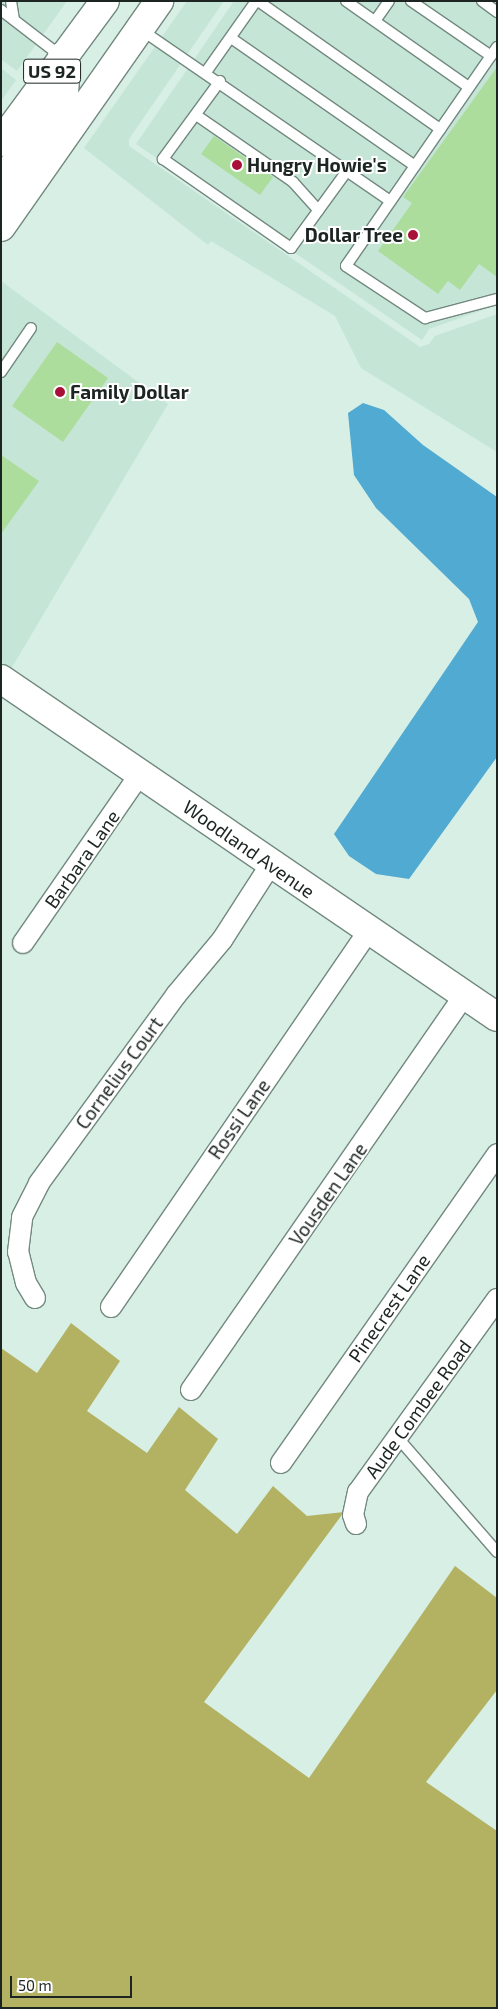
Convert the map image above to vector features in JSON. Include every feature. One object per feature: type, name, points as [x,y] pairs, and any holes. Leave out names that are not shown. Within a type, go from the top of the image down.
[{"type":"main road","name":"US 92","points":[[1,142],[105,1]]},
{"type":"main road","name":"US 92","points":[[1,227],[159,1]]},
{"type":"main road","points":[[1,207],[14,165],[64,92],[66,68],[62,57]]},
{"type":"main road","name":"Woodland Avenue","points":[[1,679],[368,932],[497,1017]]},
{"type":"street","name":"Barbara Lane","points":[[23,944],[140,774]]},
{"type":"street","name":"Cornelius Court","points":[[34,1298],[26,1283],[18,1252],[22,1217],[39,1183],[176,995],[222,940],[271,864]]},
{"type":"street","name":"Rossi Lane","points":[[111,1307],[368,932]]},
{"type":"street","name":"Vousden Lane","points":[[191,1390],[464,997]]},
{"type":"street","name":"Pinecrest Lane","points":[[282,1463],[497,1154]]},
{"type":"street","name":"Aude Combee Road","points":[[356,1524],[354,1510],[358,1492],[497,1299]]},
{"type":"lane","points":[[11,1],[14,20]]},
{"type":"lane","points":[[206,72],[257,1],[440,129]]},
{"type":"lane","points":[[346,1],[469,87]]},
{"type":"lane","points":[[375,21],[389,1]]},
{"type":"lane","points":[[411,1],[491,56]]},
{"type":"lane","points":[[482,1],[497,12]]},
{"type":"lane","points":[[1,10],[62,57]]},
{"type":"lane","points":[[140,28],[220,81],[390,202]]},
{"type":"lane","points":[[231,38],[415,166]]},
{"type":"lane","points":[[497,47],[346,266],[425,318],[497,299]]},
{"type":"lane","points":[[220,81],[164,159],[291,248],[347,171]]},
{"type":"lane","points":[[196,115],[293,182],[318,210]]},
{"type":"lane","points":[[1,372],[31,328]]},
{"type":"lane","points":[[398,1438],[497,1552]]},
{"type":"shaded area","points":[[1,1],[67,1],[17,71],[1,59]]},
{"type":"shaded area","points":[[187,1],[224,1],[129,139],[129,146],[420,347],[429,344],[435,336],[497,314],[497,452],[361,368],[335,316],[211,241],[208,245],[84,148]]},
{"type":"shaded area","points":[[234,1],[497,1],[497,305],[429,329],[422,340],[136,144]]},
{"type":"shaded area","points":[[1,68],[16,80],[1,101]]},
{"type":"shaded area","points":[[1,281],[168,404],[11,669],[1,662]]},
{"type":"shaded area","points":[[71,1323],[120,1361],[87,1411],[147,1453],[179,1407],[218,1439],[185,1490],[237,1534],[273,1486],[307,1516],[344,1512],[204,1702],[309,1778],[455,1566],[497,1598],[497,1690],[426,1782],[497,1831],[497,2008],[1,2008],[1,1348],[37,1373]]},
{"type":"water","points":[[363,403],[384,410],[423,445],[497,497],[497,757],[409,879],[376,874],[349,856],[334,834],[478,622],[469,599],[376,508],[354,475],[348,413]]},
{"type":"building","points":[[497,67],[497,277],[479,264],[460,290],[448,281],[438,294],[378,251],[412,203],[403,197]]},
{"type":"building","name":"Hungry Howie's","points":[[214,136],[273,177],[260,195],[201,154]]},
{"type":"building","name":"Family Dollar","points":[[57,342],[108,378],[63,442],[12,406]]},
{"type":"building","points":[[1,455],[39,481],[1,534]]},
{"type":"place","name":"Hungry Howie's","points":[[237,165]]},
{"type":"place","name":"Dollar Tree","points":[[413,235]]},
{"type":"place","name":"Family Dollar","points":[[60,392]]}]
